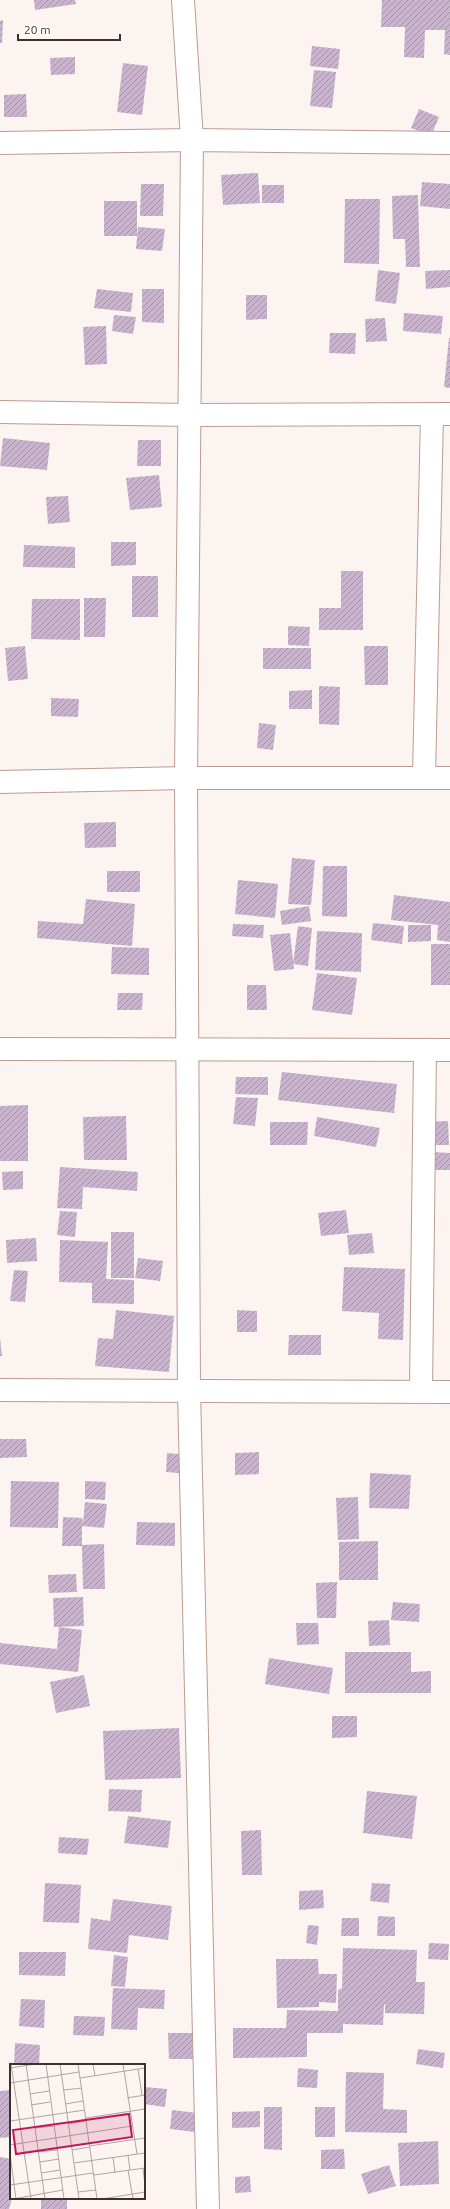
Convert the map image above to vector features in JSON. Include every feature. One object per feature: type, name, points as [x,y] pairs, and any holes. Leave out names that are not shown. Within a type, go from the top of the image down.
[{"type":"street","points":[[183,0],[192,140],[186,778],[189,1390],[208,2209]]},
{"type":"street","points":[[0,143],[192,140],[450,143]]},
{"type":"street","points":[[0,412],[190,416],[441,414],[424,777]]},
{"type":"street","points":[[0,782],[186,778],[450,778]]},
{"type":"street","points":[[0,1049],[450,1050]]},
{"type":"street","points":[[421,1391],[425,1050]]},
{"type":"street","points":[[0,1390],[450,1392]]},
{"type":"building","points":[[34,0],[75,0],[76,4],[35,10]]},
{"type":"building","points":[[382,0],[450,0],[450,55],[444,54],[445,30],[425,30],[424,58],[404,57],[405,27],[381,27]]},
{"type":"building","points":[[3,20],[2,43],[0,43],[0,21]]},
{"type":"building","points":[[312,46],[340,49],[338,69],[310,66]]},
{"type":"building","points":[[75,57],[75,74],[51,75],[50,58]]},
{"type":"building","points":[[123,63],[148,66],[142,115],[117,112]]},
{"type":"building","points":[[314,70],[336,72],[332,108],[310,106]]},
{"type":"building","points":[[26,94],[27,117],[4,117],[4,95]]},
{"type":"building","points":[[419,109],[439,117],[431,136],[411,128]]},
{"type":"building","points":[[258,173],[260,203],[223,205],[221,175]]},
{"type":"building","points":[[422,182],[450,184],[450,209],[420,206]]},
{"type":"building","points":[[141,184],[164,184],[163,216],[140,216]]},
{"type":"building","points":[[262,185],[284,185],[284,203],[262,203]]},
{"type":"building","points":[[418,195],[420,267],[406,267],[405,239],[393,239],[392,196]]},
{"type":"building","points":[[345,199],[380,199],[379,264],[344,263]]},
{"type":"building","points":[[104,201],[137,201],[137,236],[104,236]]},
{"type":"building","points":[[138,227],[165,229],[162,251],[136,249]]},
{"type":"building","points":[[378,270],[400,273],[396,304],[375,301]]},
{"type":"building","points":[[450,270],[450,287],[426,289],[425,271]]},
{"type":"building","points":[[97,289],[133,293],[131,312],[94,308]]},
{"type":"building","points":[[142,289],[164,289],[164,323],[142,322]]},
{"type":"building","points":[[246,295],[267,295],[267,319],[246,320]]},
{"type":"building","points":[[404,313],[443,316],[441,334],[403,331]]},
{"type":"building","points":[[114,315],[136,317],[133,334],[112,331]]},
{"type":"building","points":[[385,318],[387,341],[366,342],[365,319]]},
{"type":"building","points":[[106,326],[107,364],[85,365],[83,327]]},
{"type":"building","points":[[330,333],[356,333],[355,354],[329,353]]},
{"type":"building","points":[[450,338],[450,388],[444,387]]},
{"type":"building","points":[[3,438],[50,443],[47,470],[0,466]]},
{"type":"building","points":[[138,440],[161,440],[161,466],[137,466]]},
{"type":"building","points":[[159,475],[162,507],[130,510],[126,478]]},
{"type":"building","points":[[68,496],[70,522],[48,524],[46,497]]},
{"type":"building","points":[[111,542],[136,542],[136,565],[111,566]]},
{"type":"building","points":[[24,545],[75,547],[75,568],[23,567]]},
{"type":"building","points":[[341,571],[363,571],[363,630],[319,630],[319,608],[341,608]]},
{"type":"building","points":[[132,576],[158,576],[158,617],[132,617]]},
{"type":"building","points":[[84,598],[106,598],[105,637],[84,637]]},
{"type":"building","points":[[32,599],[80,599],[80,640],[31,639]]},
{"type":"building","points":[[288,626],[310,627],[309,646],[288,645]]},
{"type":"building","points":[[25,646],[28,679],[8,681],[5,648]]},
{"type":"building","points":[[364,646],[388,646],[388,685],[365,685]]},
{"type":"building","points":[[263,648],[311,648],[311,669],[263,669]]},
{"type":"building","points":[[319,686],[340,687],[339,725],[319,724]]},
{"type":"building","points":[[312,690],[312,709],[289,709],[289,691]]},
{"type":"building","points":[[51,698],[79,699],[78,717],[51,716]]},
{"type":"building","points":[[259,723],[276,725],[273,750],[257,748]]},
{"type":"building","points":[[116,822],[116,847],[85,848],[84,823]]},
{"type":"building","points":[[292,858],[315,860],[311,905],[288,904]]},
{"type":"building","points":[[323,866],[347,866],[347,917],[322,916]]},
{"type":"building","points":[[107,871],[140,871],[140,892],[107,892]]},
{"type":"building","points":[[238,880],[278,884],[275,918],[235,914]]},
{"type":"building","points":[[394,895],[450,902],[450,942],[437,940],[438,925],[391,920]]},
{"type":"building","points":[[86,899],[135,904],[132,946],[37,938],[38,921],[83,924]]},
{"type":"building","points":[[309,906],[311,921],[282,925],[280,911]]},
{"type":"building","points":[[373,923],[404,926],[402,944],[371,940]]},
{"type":"building","points":[[233,924],[264,925],[263,938],[232,936]]},
{"type":"building","points":[[408,925],[431,925],[431,941],[408,942]]},
{"type":"building","points":[[298,926],[312,928],[308,966],[293,964]]},
{"type":"building","points":[[317,931],[362,933],[361,972],[315,970]]},
{"type":"building","points":[[290,933],[294,969],[274,971],[270,935]]},
{"type":"building","points":[[431,944],[450,944],[450,985],[431,985]]},
{"type":"building","points":[[112,947],[149,948],[149,975],[111,974]]},
{"type":"building","points":[[317,973],[357,978],[352,1015],[312,1010]]},
{"type":"building","points":[[247,985],[266,985],[267,1010],[247,1010]]},
{"type":"building","points":[[118,993],[143,993],[142,1010],[117,1010]]},
{"type":"building","points":[[282,1072],[397,1084],[394,1113],[278,1100]]},
{"type":"building","points":[[236,1077],[268,1077],[268,1095],[235,1094]]},
{"type":"building","points":[[236,1097],[258,1098],[255,1126],[233,1124]]},
{"type":"building","points":[[28,1105],[28,1161],[0,1161],[0,1106]]},
{"type":"building","points":[[126,1116],[127,1160],[84,1160],[83,1117]]},
{"type":"building","points":[[317,1117],[380,1128],[376,1147],[314,1136]]},
{"type":"building","points":[[448,1121],[449,1145],[427,1145],[426,1122]]},
{"type":"building","points":[[270,1122],[308,1122],[307,1145],[270,1145]]},
{"type":"building","points":[[433,1152],[450,1153],[450,1170],[433,1170]]},
{"type":"building","points":[[60,1167],[138,1172],[137,1191],[83,1187],[82,1209],[57,1208]]},
{"type":"building","points":[[23,1171],[23,1189],[3,1190],[2,1172]]},
{"type":"building","points":[[346,1210],[349,1233],[321,1236],[318,1213]]},
{"type":"building","points":[[60,1211],[77,1212],[75,1237],[57,1235]]},
{"type":"building","points":[[111,1232],[134,1232],[134,1278],[111,1278]]},
{"type":"building","points":[[372,1233],[374,1253],[349,1255],[347,1235]]},
{"type":"building","points":[[36,1238],[37,1261],[7,1263],[6,1240]]},
{"type":"building","points":[[60,1240],[108,1242],[106,1279],[134,1280],[134,1304],[92,1303],[92,1283],[59,1282]]},
{"type":"building","points":[[138,1258],[163,1261],[160,1281],[135,1278]]},
{"type":"building","points":[[344,1267],[405,1269],[403,1340],[378,1339],[379,1313],[342,1311]]},
{"type":"building","points":[[14,1270],[28,1271],[25,1302],[10,1301]]},
{"type":"building","points":[[116,1310],[174,1316],[169,1372],[95,1366],[98,1338],[113,1339]]},
{"type":"building","points":[[237,1310],[257,1311],[257,1332],[237,1332]]},
{"type":"building","points":[[289,1335],[321,1335],[321,1355],[288,1355]]},
{"type":"building","points":[[0,1338],[2,1356],[0,1356]]},
{"type":"building","points":[[0,1439],[26,1439],[27,1457],[0,1458]]},
{"type":"building","points":[[259,1452],[259,1474],[235,1475],[235,1453]]},
{"type":"building","points":[[167,1453],[190,1455],[189,1474],[166,1472]]},
{"type":"building","points":[[370,1473],[411,1475],[409,1509],[369,1508]]},
{"type":"building","points":[[11,1481],[59,1482],[58,1528],[10,1527]]},
{"type":"building","points":[[85,1481],[106,1482],[105,1500],[85,1499]]},
{"type":"building","points":[[358,1497],[359,1539],[338,1540],[336,1498]]},
{"type":"building","points":[[85,1502],[107,1504],[104,1528],[82,1526],[82,1545],[104,1544],[105,1589],[83,1589],[82,1546],[62,1546],[63,1517],[82,1518],[83,1523]]},
{"type":"building","points":[[137,1522],[175,1523],[175,1546],[136,1545]]},
{"type":"building","points":[[378,1541],[378,1580],[339,1580],[339,1542]]},
{"type":"building","points":[[76,1574],[77,1592],[49,1593],[48,1575]]},
{"type":"building","points":[[337,1582],[336,1618],[317,1618],[316,1583]]},
{"type":"building","points":[[83,1597],[84,1626],[54,1627],[53,1598]]},
{"type":"building","points":[[393,1602],[420,1604],[419,1622],[391,1620]]},
{"type":"building","points":[[389,1620],[390,1645],[369,1646],[368,1621]]},
{"type":"building","points":[[296,1623],[318,1623],[319,1644],[297,1645]]},
{"type":"building","points":[[59,1627],[82,1630],[78,1672],[0,1664],[0,1643],[57,1649]]},
{"type":"building","points":[[345,1652],[411,1652],[411,1672],[431,1671],[431,1693],[345,1693]]},
{"type":"building","points":[[269,1658],[333,1668],[329,1694],[265,1684]]},
{"type":"building","points":[[84,1675],[90,1706],[56,1713],[50,1682]]},
{"type":"building","points":[[332,1716],[357,1716],[357,1737],[332,1738]]},
{"type":"building","points":[[179,1728],[181,1778],[105,1780],[103,1731]]},
{"type":"building","points":[[109,1789],[142,1790],[141,1812],[108,1811]]},
{"type":"building","points":[[367,1791],[417,1796],[412,1839],[363,1833]]},
{"type":"building","points":[[128,1816],[171,1821],[168,1848],[124,1843]]},
{"type":"building","points":[[261,1830],[262,1875],[242,1875],[241,1831]]},
{"type":"building","points":[[59,1837],[89,1839],[87,1855],[58,1853]]},
{"type":"building","points":[[45,1883],[81,1885],[79,1923],[43,1922]]},
{"type":"building","points":[[372,1883],[390,1884],[389,1903],[370,1901]]},
{"type":"building","points":[[323,1890],[324,1908],[299,1910],[299,1891]]},
{"type":"building","points":[[113,1899],[172,1906],[168,1940],[129,1935],[127,1953],[88,1949],[91,1918],[110,1921]]},
{"type":"building","points":[[378,1916],[395,1917],[395,1936],[377,1936]]},
{"type":"building","points":[[342,1918],[359,1918],[359,1936],[341,1936]]},
{"type":"building","points":[[308,1925],[319,1926],[317,1945],[306,1943]]},
{"type":"building","points":[[429,1943],[449,1944],[448,1960],[428,1959]]},
{"type":"building","points":[[343,1948],[417,1950],[416,1982],[425,1982],[424,2014],[385,2013],[384,2004],[383,2025],[343,2024],[343,2033],[307,2033],[307,2057],[233,2058],[233,2028],[286,2028],[287,2010],[338,2011],[338,1990],[342,1988]]},
{"type":"building","points":[[19,1952],[66,1952],[65,1976],[19,1975]]},
{"type":"building","points":[[114,1955],[128,1957],[125,1987],[111,1986]]},
{"type":"building","points":[[276,1959],[318,1959],[319,1983],[319,1974],[337,1974],[336,2003],[319,2002],[319,2007],[277,2008]]},
{"type":"building","points":[[113,1988],[165,1990],[164,2009],[138,2008],[137,2030],[111,2029]]},
{"type":"building","points":[[21,1999],[45,2000],[44,2028],[19,2026]]},
{"type":"building","points":[[74,2016],[105,2017],[104,2036],[73,2035]]},
{"type":"building","points":[[168,2033],[192,2033],[193,2059],[169,2059]]},
{"type":"building","points":[[15,2043],[40,2045],[39,2064],[14,2064]]},
{"type":"building","points":[[418,2049],[445,2053],[443,2068],[416,2064]]},
{"type":"building","points":[[298,2068],[318,2070],[317,2088],[297,2087]]},
{"type":"building","points":[[346,2072],[384,2073],[383,2109],[407,2110],[407,2133],[345,2132]]},
{"type":"building","points":[[145,2087],[167,2089],[165,2107],[145,2104]]},
{"type":"building","points":[[10,2090],[10,2137],[0,2138],[0,2091]]},
{"type":"building","points":[[264,2107],[282,2107],[282,2150],[264,2149]]},
{"type":"building","points":[[315,2107],[335,2107],[335,2137],[315,2137]]},
{"type":"building","points":[[172,2110],[197,2113],[195,2132],[170,2129]]},
{"type":"building","points":[[260,2111],[260,2127],[232,2128],[232,2112]]},
{"type":"building","points":[[438,2141],[439,2184],[400,2186],[398,2143]]},
{"type":"building","points":[[344,2149],[345,2169],[321,2169],[321,2150]]},
{"type":"building","points":[[0,2157],[10,2159],[10,2199],[12,2199],[9,2209],[0,2209]]},
{"type":"building","points":[[389,2165],[396,2186],[368,2194],[361,2174]]},
{"type":"building","points":[[250,2176],[251,2192],[235,2193],[235,2177]]},
{"type":"building","points":[[41,2199],[67,2199],[67,2209],[41,2209]]}]
